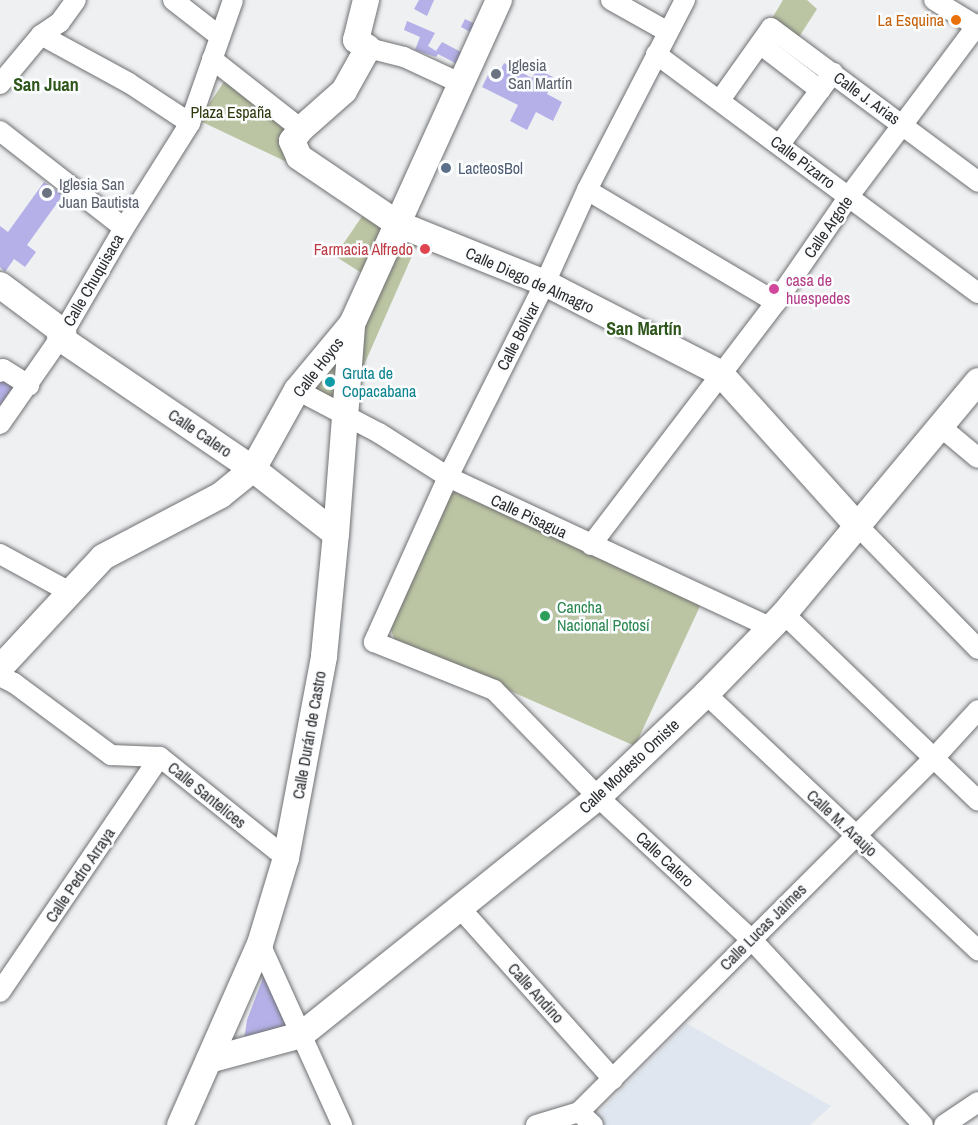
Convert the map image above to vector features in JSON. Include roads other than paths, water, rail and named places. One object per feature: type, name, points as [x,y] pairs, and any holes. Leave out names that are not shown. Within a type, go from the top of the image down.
[{"type":"main road","points":[[301,129],[344,91],[368,48],[356,40],[366,0]]},
{"type":"main road","name":"Calle Hoyos","points":[[0,668],[68,591],[103,557],[221,495],[253,469],[297,390],[352,324],[499,0]]},
{"type":"main road","name":"Calle Diego de Almagro","points":[[301,129],[292,141],[299,158],[398,224],[545,283],[720,373],[858,526]]},
{"type":"main road","name":"Calle Calero","points":[[0,285],[62,335],[253,469],[336,534]]},
{"type":"main road","name":"Calle Durán de Castro","points":[[180,1125],[260,944],[286,858],[324,656],[352,324]]},
{"type":"main road","name":"Calle Modesto Omiste","points":[[209,1060],[301,1035],[598,797],[706,694],[777,620],[978,381]]},
{"type":"street","points":[[0,84],[41,35],[60,22],[76,0]]},
{"type":"street","points":[[173,0],[219,36]]},
{"type":"street","name":"Calle Chuquisaca","points":[[0,424],[62,335],[124,228],[190,123],[233,0]]},
{"type":"street","points":[[611,0],[668,32]]},
{"type":"street","name":"Calle Bolivar","points":[[374,642],[448,477],[545,283],[587,190],[685,0]]},
{"type":"street","points":[[934,0],[978,26]]},
{"type":"street","name":"Calle Argote","points":[[591,545],[776,302],[849,196],[978,26]]},
{"type":"street","name":"Calle J. Arias","points":[[720,100],[771,28],[978,182]]},
{"type":"street","points":[[41,35],[129,83],[190,123]]},
{"type":"street","name":"Calle J. Arias","points":[[760,44],[820,90]]},
{"type":"street","points":[[368,48],[404,57],[462,84]]},
{"type":"street","name":"Calle Pizarro","points":[[656,54],[978,293]]},
{"type":"street","points":[[212,58],[301,129]]},
{"type":"street","points":[[780,144],[833,73]]},
{"type":"street","points":[[0,132],[124,228]]},
{"type":"street","points":[[587,190],[776,302]]},
{"type":"street","points":[[0,372],[3,369],[28,385]]},
{"type":"street","name":"Calle Pisagua","points":[[297,390],[379,433],[448,477],[591,545],[777,620],[934,758],[978,801]]},
{"type":"street","points":[[941,427],[978,458]]},
{"type":"street","name":"Calle Diego de Almagro","points":[[858,526],[978,649]]},
{"type":"street","points":[[0,554],[68,591]]},
{"type":"street","name":"Calle Calero","points":[[374,642],[494,690],[598,797],[751,939],[923,1125]]},
{"type":"street","name":"Calle Santelices","points":[[0,676],[15,683],[111,755],[160,757],[286,858]]},
{"type":"street","name":"Calle M. Araujo","points":[[706,694],[978,950]]},
{"type":"street","name":"Calle Lucas Jaimes","points":[[536,1125],[586,1118],[613,1079],[934,758],[978,710]]},
{"type":"street","name":"Calle Pedro Arraya","points":[[0,992],[160,757]]},
{"type":"street","name":"Calle Andino","points":[[459,907],[613,1079]]},
{"type":"street","points":[[260,944],[342,1125]]},
{"type":"street","points":[[944,1125],[978,1102]]},
{"type":"place","name":"La Esquina","points":[[956,20]]},
{"type":"place","name":"Iglesia San Martín","points":[[496,74]]},
{"type":"place","name":"LacteosBol","points":[[446,168]]},
{"type":"place","name":"Iglesia San Juan Bautista","points":[[47,193]]},
{"type":"place","name":"Farmacia Alfredo","points":[[425,249]]},
{"type":"place","name":"casa de huespedes","points":[[774,289]]},
{"type":"place","name":"Gruta de Copacabana","points":[[330,382]]},
{"type":"place","name":"Cancha Nacional Potosí","points":[[545,616]]},
{"type":"district","name":"San Juan","points":[[46,85]]},
{"type":"district","name":"San Martín","points":[[644,329]]},
{"type":"park label","name":"Plaza España","points":[[231,112]]}]
